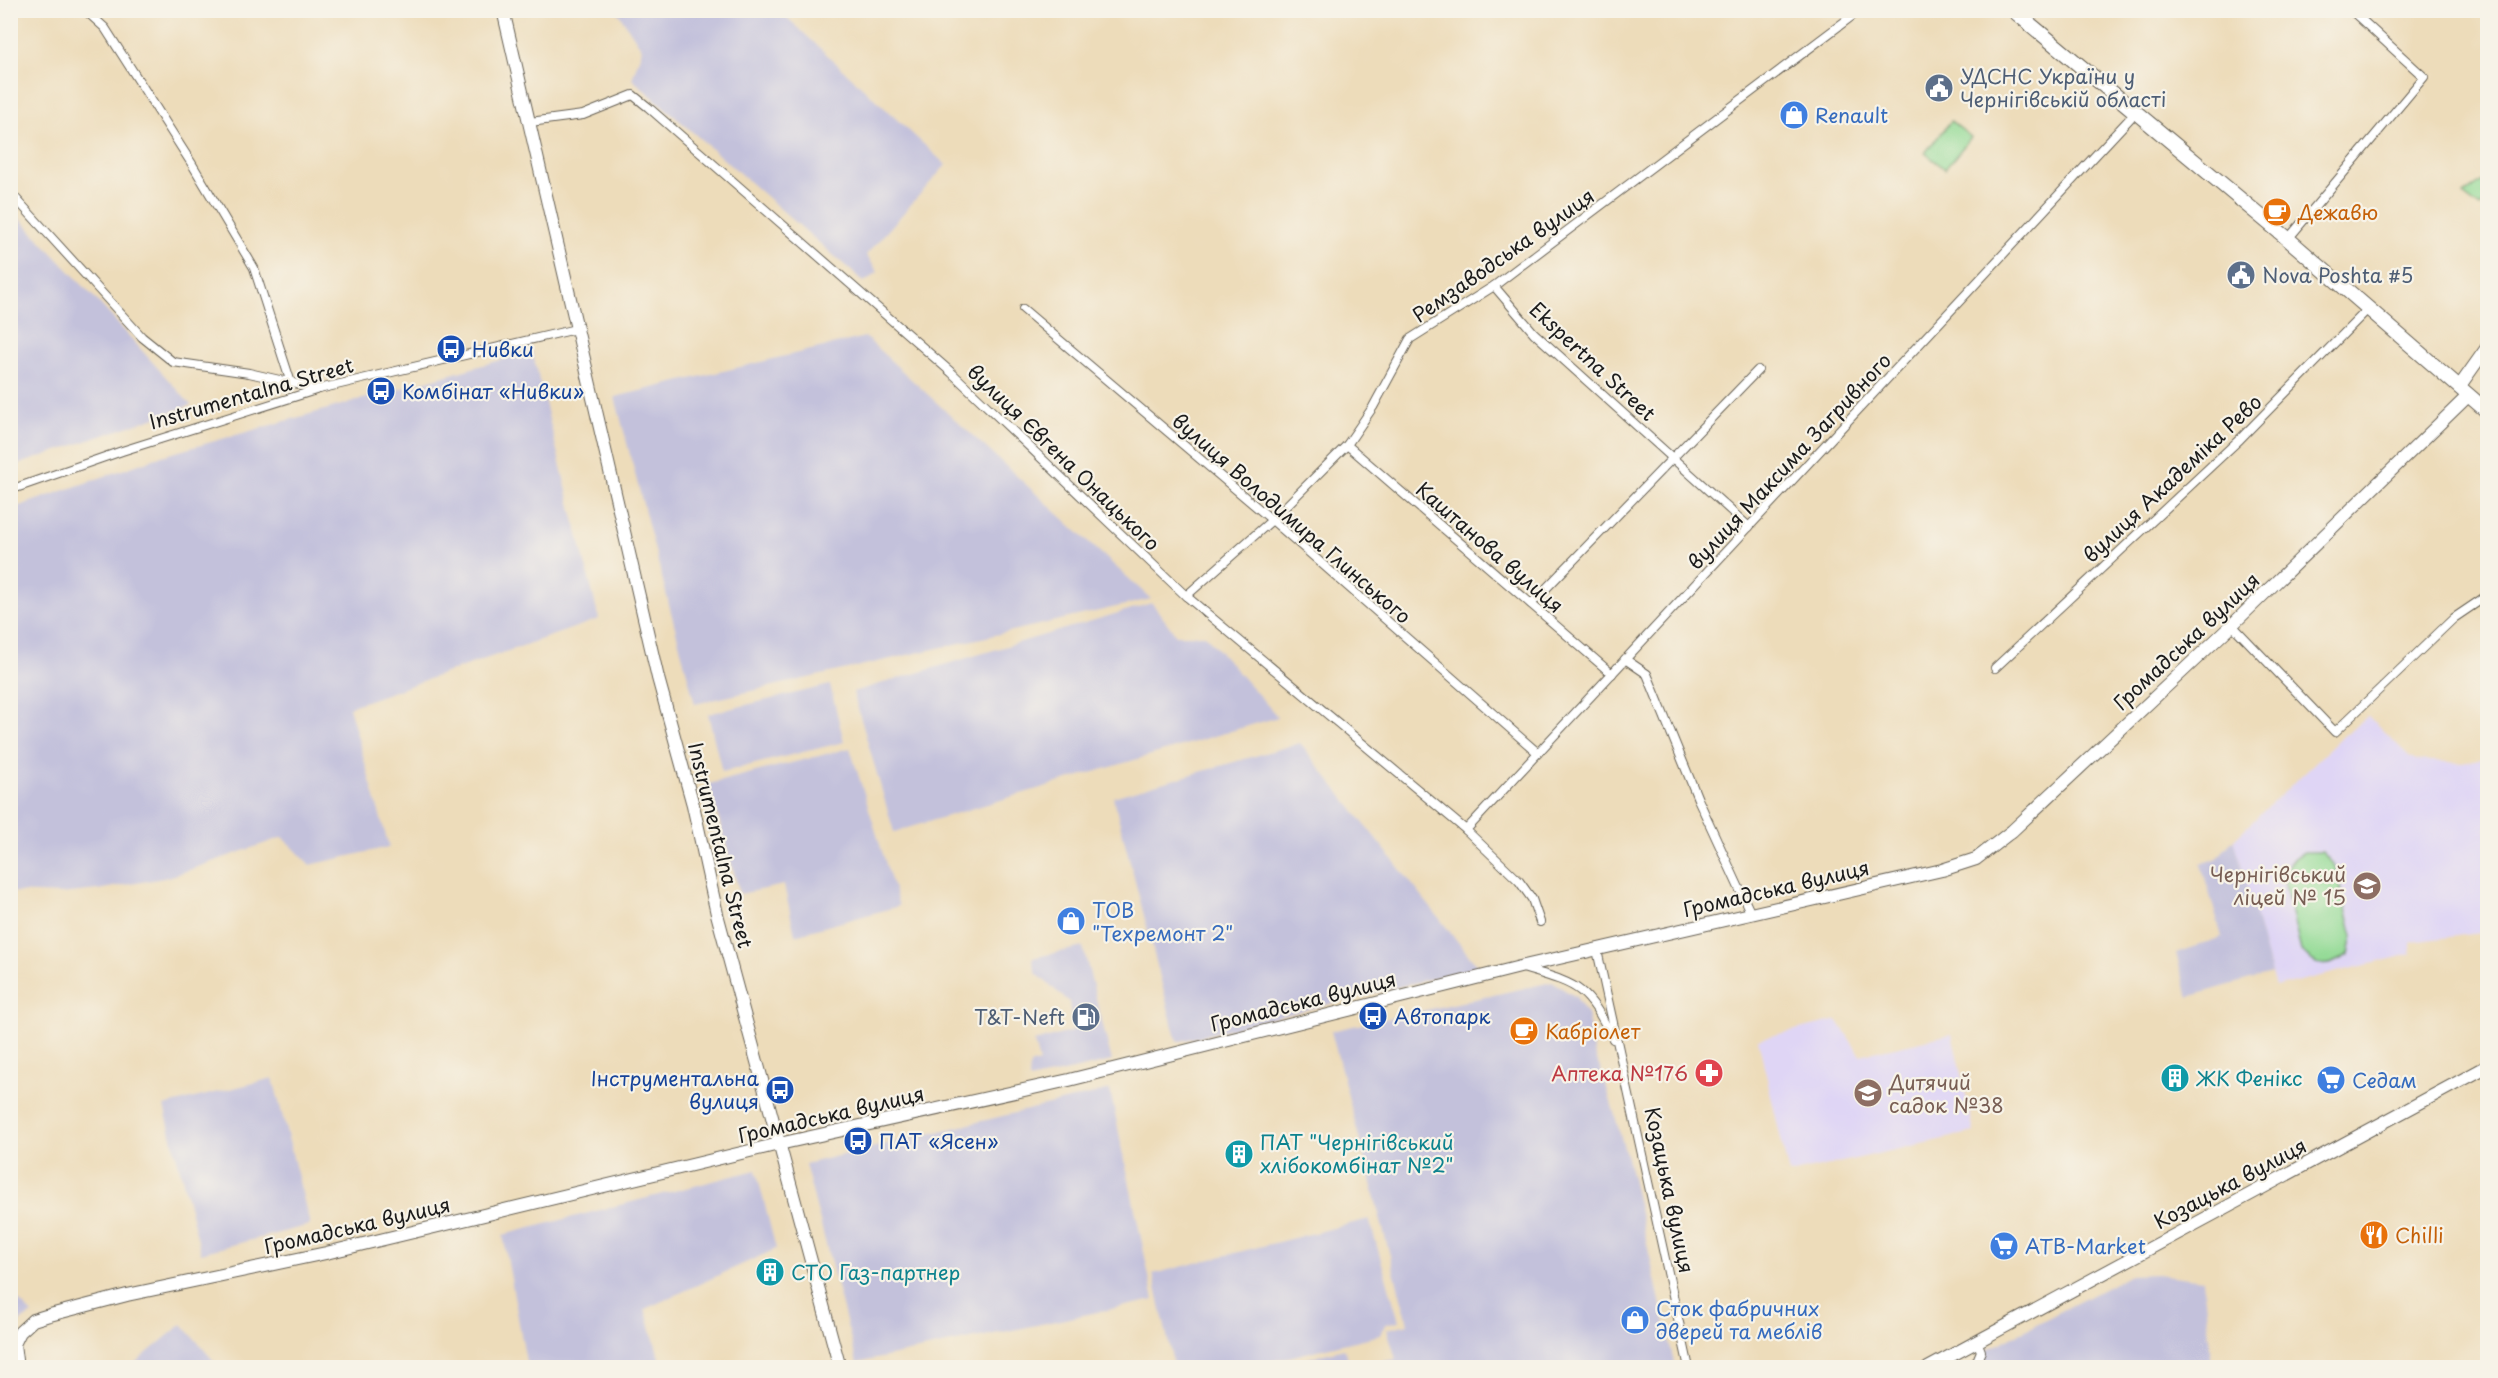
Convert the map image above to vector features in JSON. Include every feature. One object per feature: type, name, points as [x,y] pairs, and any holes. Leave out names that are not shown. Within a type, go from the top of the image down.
[{"type":"main road","points":[[2013,10],[2288,239],[2487,412]]},
{"type":"street","points":[[85,10],[105,28],[192,164],[254,268],[291,383]]},
{"type":"street","name":"Instrumentalna Street","points":[[503,10],[658,678],[693,805],[717,914],[840,1368]]},
{"type":"street","name":"Ремзаводська вулиця","points":[[1186,596],[1272,520],[1347,445],[1373,407],[1410,339],[1494,286],[1860,10]]},
{"type":"street","points":[[2288,239],[2424,77],[2351,10]]},
{"type":"street","name":"вулиця Євгена Онацького","points":[[530,122],[583,115],[633,95],[952,373],[1186,596],[1466,830],[1519,881],[1532,899],[1540,922]]},
{"type":"street","name":"вулиця Максима Загривного","points":[[1466,830],[2135,113]]},
{"type":"street","points":[[10,192],[142,337],[173,362],[249,373],[319,389]]},
{"type":"street","name":"Ekspertna Street","points":[[1494,286],[1534,333],[1749,527]]},
{"type":"street","name":"вулиця Володимира Глинського","points":[[1023,309],[1272,520],[1538,753]]},
{"type":"street","name":"вулиця Академіка Рево","points":[[1995,668],[2240,439],[2368,309]]},
{"type":"street","name":"Instrumentalna Street","points":[[10,490],[122,451],[319,389],[576,329]]},
{"type":"street","name":"Громадська вулиця","points":[[17,1368],[14,1344],[20,1332],[33,1320],[46,1316],[127,1295],[379,1240],[779,1144],[1103,1072],[1520,967],[1942,870],[1976,859],[2012,831],[2232,625],[2464,391],[2487,346]]},
{"type":"street","points":[[1531,604],[1758,370]]},
{"type":"street","name":"Каштанова вулиця","points":[[1347,445],[1611,674]]},
{"type":"street","points":[[2232,625],[2335,732],[2454,618],[2487,595]]},
{"type":"street","points":[[1626,659],[1647,674],[1698,799],[1751,914]]},
{"type":"street","name":"Козацька вулиця","points":[[1597,950],[1689,1368]]},
{"type":"street","points":[[1520,967],[1562,980],[1589,997],[1619,1051]]},
{"type":"street","name":"Козацька вулиця","points":[[1928,1368],[2487,1066]]},
{"type":"street","points":[[1974,1368],[1981,1351],[1977,1341]]},
{"type":"shaded area","points":[[617,11],[780,11],[946,165],[866,255],[878,272],[864,282],[632,79],[642,49]]},
{"type":"shaded area","points":[[10,208],[91,294],[191,405],[11,467]]},
{"type":"shaded area","points":[[865,337],[1151,599],[695,704],[615,397]]},
{"type":"shaded area","points":[[532,351],[599,619],[349,707],[389,847],[310,865],[283,837],[169,877],[98,890],[60,894],[11,892],[11,509],[162,456]]},
{"type":"shaded area","points":[[1152,603],[1176,635],[1205,635],[1278,717],[894,832],[853,692]]},
{"type":"shaded area","points":[[830,685],[844,742],[722,772],[708,714]]},
{"type":"shaded area","name":"Чернігівський ліцей № 15","points":[[2368,716],[2410,757],[2416,760],[2462,763],[2487,759],[2487,932],[2411,942],[2411,954],[2275,987],[2234,839],[2341,738]]},
{"type":"shaded area","points":[[1300,743],[1478,967],[1177,1042],[1113,797]]},
{"type":"shaded area","points":[[850,748],[899,906],[795,935],[784,885],[740,894],[709,784]]},
{"type":"shaded area","points":[[2234,839],[2271,973],[2188,997],[2176,953],[2222,937],[2201,864],[2217,858]]},
{"type":"shaded area","name":"T&T-Neft","points":[[1083,947],[1112,1061],[1029,1080],[1030,1065],[1039,1062],[1034,1042],[1073,1031],[1069,1002],[1036,973],[1032,958]]},
{"type":"shaded area","points":[[1552,982],[1576,997],[1587,1014],[1595,1055],[1605,1081],[1629,1165],[1675,1367],[1352,1367],[1396,1359],[1387,1329],[1408,1324],[1331,1031]]},
{"type":"shaded area","name":"Дитячий садок №38","points":[[1837,1020],[1860,1055],[1952,1034],[1974,1132],[1789,1174],[1758,1039]]},
{"type":"shaded area","points":[[273,1078],[310,1225],[201,1253],[164,1106]]},
{"type":"shaded area","points":[[1110,1090],[1154,1300],[857,1363],[805,1164]]},
{"type":"shaded area","points":[[756,1170],[776,1249],[645,1309],[662,1367],[527,1367],[503,1235]]},
{"type":"shaded area","points":[[1369,1219],[1399,1321],[1386,1324],[1380,1335],[1248,1367],[1174,1367],[1153,1274]]},
{"type":"shaded area","points":[[2157,1274],[2203,1280],[2212,1367],[1980,1367],[1987,1350],[2130,1275]]},
{"type":"shaded area","points":[[10,1292],[32,1314],[11,1327],[10,1327]]},
{"type":"shaded area","points":[[182,1324],[219,1367],[130,1367]]},
{"type":"shaded area","points":[[1344,1349],[1352,1367],[1273,1367]]},
{"type":"green space","points":[[1951,121],[1971,137],[1945,169],[1925,153]]},
{"type":"green space","points":[[2487,178],[2487,199],[2480,208],[2463,195]]},
{"type":"green space","points":[[2304,852],[2322,852],[2335,866],[2353,936],[2349,954],[2330,964],[2319,964],[2301,951],[2284,881],[2290,864]]},
{"type":"place","name":"УДСНС України у Чернігівській області","points":[[1939,88]]},
{"type":"place","name":"Renault","points":[[1794,115]]},
{"type":"place","name":"Дежавю","points":[[2277,212]]},
{"type":"place","name":"Nova Poshta #5","points":[[2241,275]]},
{"type":"place","name":"Нивки","points":[[451,349]]},
{"type":"place","name":"Комбінат «Нивки»","points":[[381,391]]},
{"type":"place","name":"Чернігівський ліцей № 15","points":[[2367,886]]},
{"type":"place","name":"ТОВ \"Техремонт 2\"","points":[[1071,921]]},
{"type":"place","name":"Автопарк","points":[[1373,1016]]},
{"type":"place","name":"T&T-Neft","points":[[1086,1017]]},
{"type":"place","name":"Кабріолет","points":[[1524,1031]]},
{"type":"place","name":"Аптека №176","points":[[1709,1073]]},
{"type":"place","name":"ЖК Фенікс","points":[[2175,1078]]},
{"type":"place","name":"Седам","points":[[2331,1080]]},
{"type":"place","name":"Інструментальна вулиця","points":[[780,1090]]},
{"type":"place","name":"Дитячий садок №38","points":[[1868,1093]]},
{"type":"place","name":"ПАТ «Ясен»","points":[[858,1141]]},
{"type":"place","name":"ПАТ \"Чернігівський хлібокомбінат №2\"","points":[[1239,1154]]},
{"type":"place","name":"Chilli","points":[[2374,1235]]},
{"type":"place","name":"ATB-Market","points":[[2004,1246]]},
{"type":"place","name":"СТО Газ-партнер","points":[[770,1272]]},
{"type":"place","name":"Сток фабричних дверей та меблів","points":[[1635,1320]]}]
